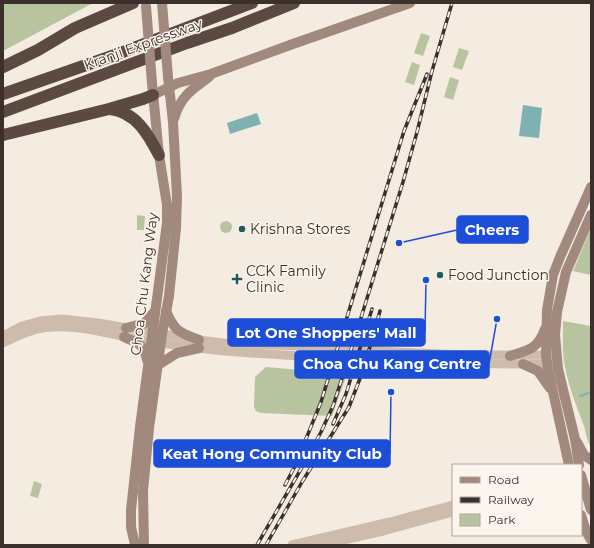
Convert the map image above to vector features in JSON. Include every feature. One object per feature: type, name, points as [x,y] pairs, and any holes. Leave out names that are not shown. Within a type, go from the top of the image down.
[{"type":"highway","points":[[107,14],[118,3]]},
{"type":"highway","points":[[3,67],[38,50],[75,28],[132,3]]},
{"type":"highway","name":"Kranji Expressway","points":[[3,94],[115,55],[252,3]]},
{"type":"highway","name":"Kranji Expressway","points":[[3,112],[188,42],[232,28],[294,3]]},
{"type":"highway","points":[[3,135],[109,109],[143,99],[152,89]]},
{"type":"highway","points":[[109,109],[118,110],[128,114],[137,122],[159,154]]},
{"type":"main road","name":"Choa Chu Kang Way","points":[[135,545],[131,527],[131,510],[161,310],[176,228],[178,196],[162,3]]},
{"type":"main road","points":[[152,89],[169,82],[211,74],[410,3]]},
{"type":"main road","name":"Choa Chu Kang Way","points":[[146,4],[152,89],[159,154],[167,205],[161,310]]},
{"type":"main road","points":[[173,122],[177,108],[182,99],[211,74]]},
{"type":"main road","points":[[569,464],[553,393],[551,360],[546,325],[547,310],[554,275],[560,257],[591,187]]},
{"type":"main road","points":[[579,464],[574,439],[551,360],[557,312],[566,272],[591,215]]},
{"type":"main road","points":[[554,275],[559,271],[566,272]]},
{"type":"main road","points":[[161,310],[174,327],[199,344],[153,364],[143,348],[125,333],[145,323],[161,310]]},
{"type":"main road","points":[[510,356],[536,346],[541,339],[546,325]]},
{"type":"main road","name":"Choa Chu Kang Way","points":[[144,545],[143,491],[152,399],[153,364]]},
{"type":"main road","points":[[523,364],[538,371],[553,393]]},
{"type":"main road","points":[[574,439],[584,454],[591,460]]},
{"type":"main road","points":[[562,464],[565,459],[566,448]]},
{"type":"main road","points":[[582,480],[591,508]]},
{"type":"main road","points":[[582,518],[591,540]]},
{"type":"street","points":[[3,336],[22,326],[49,320],[78,320],[125,333]]},
{"type":"street","points":[[3,343],[40,328],[56,326],[125,333],[199,344],[359,359],[490,364],[523,364],[551,360]]},
{"type":"street","points":[[199,344],[222,343],[329,347],[353,350],[510,356],[551,360]]},
{"type":"street","points":[[292,545],[390,522],[452,505]]},
{"type":"street","points":[[322,545],[383,531],[452,512]]},
{"type":"green space","points":[[3,3],[93,3],[3,51]]},
{"type":"green space","points":[[421,33],[430,36],[423,56],[414,53]]},
{"type":"green space","points":[[459,48],[469,51],[462,70],[453,67]]},
{"type":"green space","points":[[412,62],[420,65],[414,85],[405,82]]},
{"type":"green space","points":[[450,77],[459,80],[453,100],[444,97]]},
{"type":"green space","points":[[137,215],[145,216],[144,230],[137,230]]},
{"type":"green space","points":[[224,221],[228,221],[232,227],[228,233],[224,233],[220,229],[220,225]]},
{"type":"green space","points":[[591,228],[591,275],[573,271]]},
{"type":"green space","points":[[563,321],[591,326],[591,447],[573,397],[565,367],[563,356]]},
{"type":"green space","points":[[266,367],[347,374],[332,416],[261,413],[256,411],[254,407],[255,377]]},
{"type":"green space","points":[[34,481],[42,484],[38,498],[30,496]]},
{"type":"water","points":[[523,105],[542,108],[539,138],[519,136]]},
{"type":"water","points":[[257,113],[261,124],[230,134],[227,123]]},
{"type":"waterway","points":[[580,396],[591,392]]},
{"type":"railway","points":[[257,545],[301,469],[333,406],[403,182],[432,71],[452,3]]},
{"type":"railway","points":[[285,485],[295,466],[321,402],[404,131],[427,74]]},
{"type":"railway","points":[[333,424],[346,394],[372,309]]},
{"type":"railway","points":[[266,545],[302,482],[349,407],[364,368],[380,311]]},
{"type":"place","name":"Krishna Stores","points":[[242,229]]},
{"type":"place","name":"Cheers","points":[[399,243]]},
{"type":"place","name":"Food Junction","points":[[440,275]]},
{"type":"place","name":"CCK Family Clinic","points":[[237,279]]},
{"type":"place","name":"Lot One Shoppers' Mall","points":[[426,280]]},
{"type":"place","name":"Choa Chu Kang Centre","points":[[497,319]]},
{"type":"place","name":"Keat Hong Community Club","points":[[391,392]]}]
